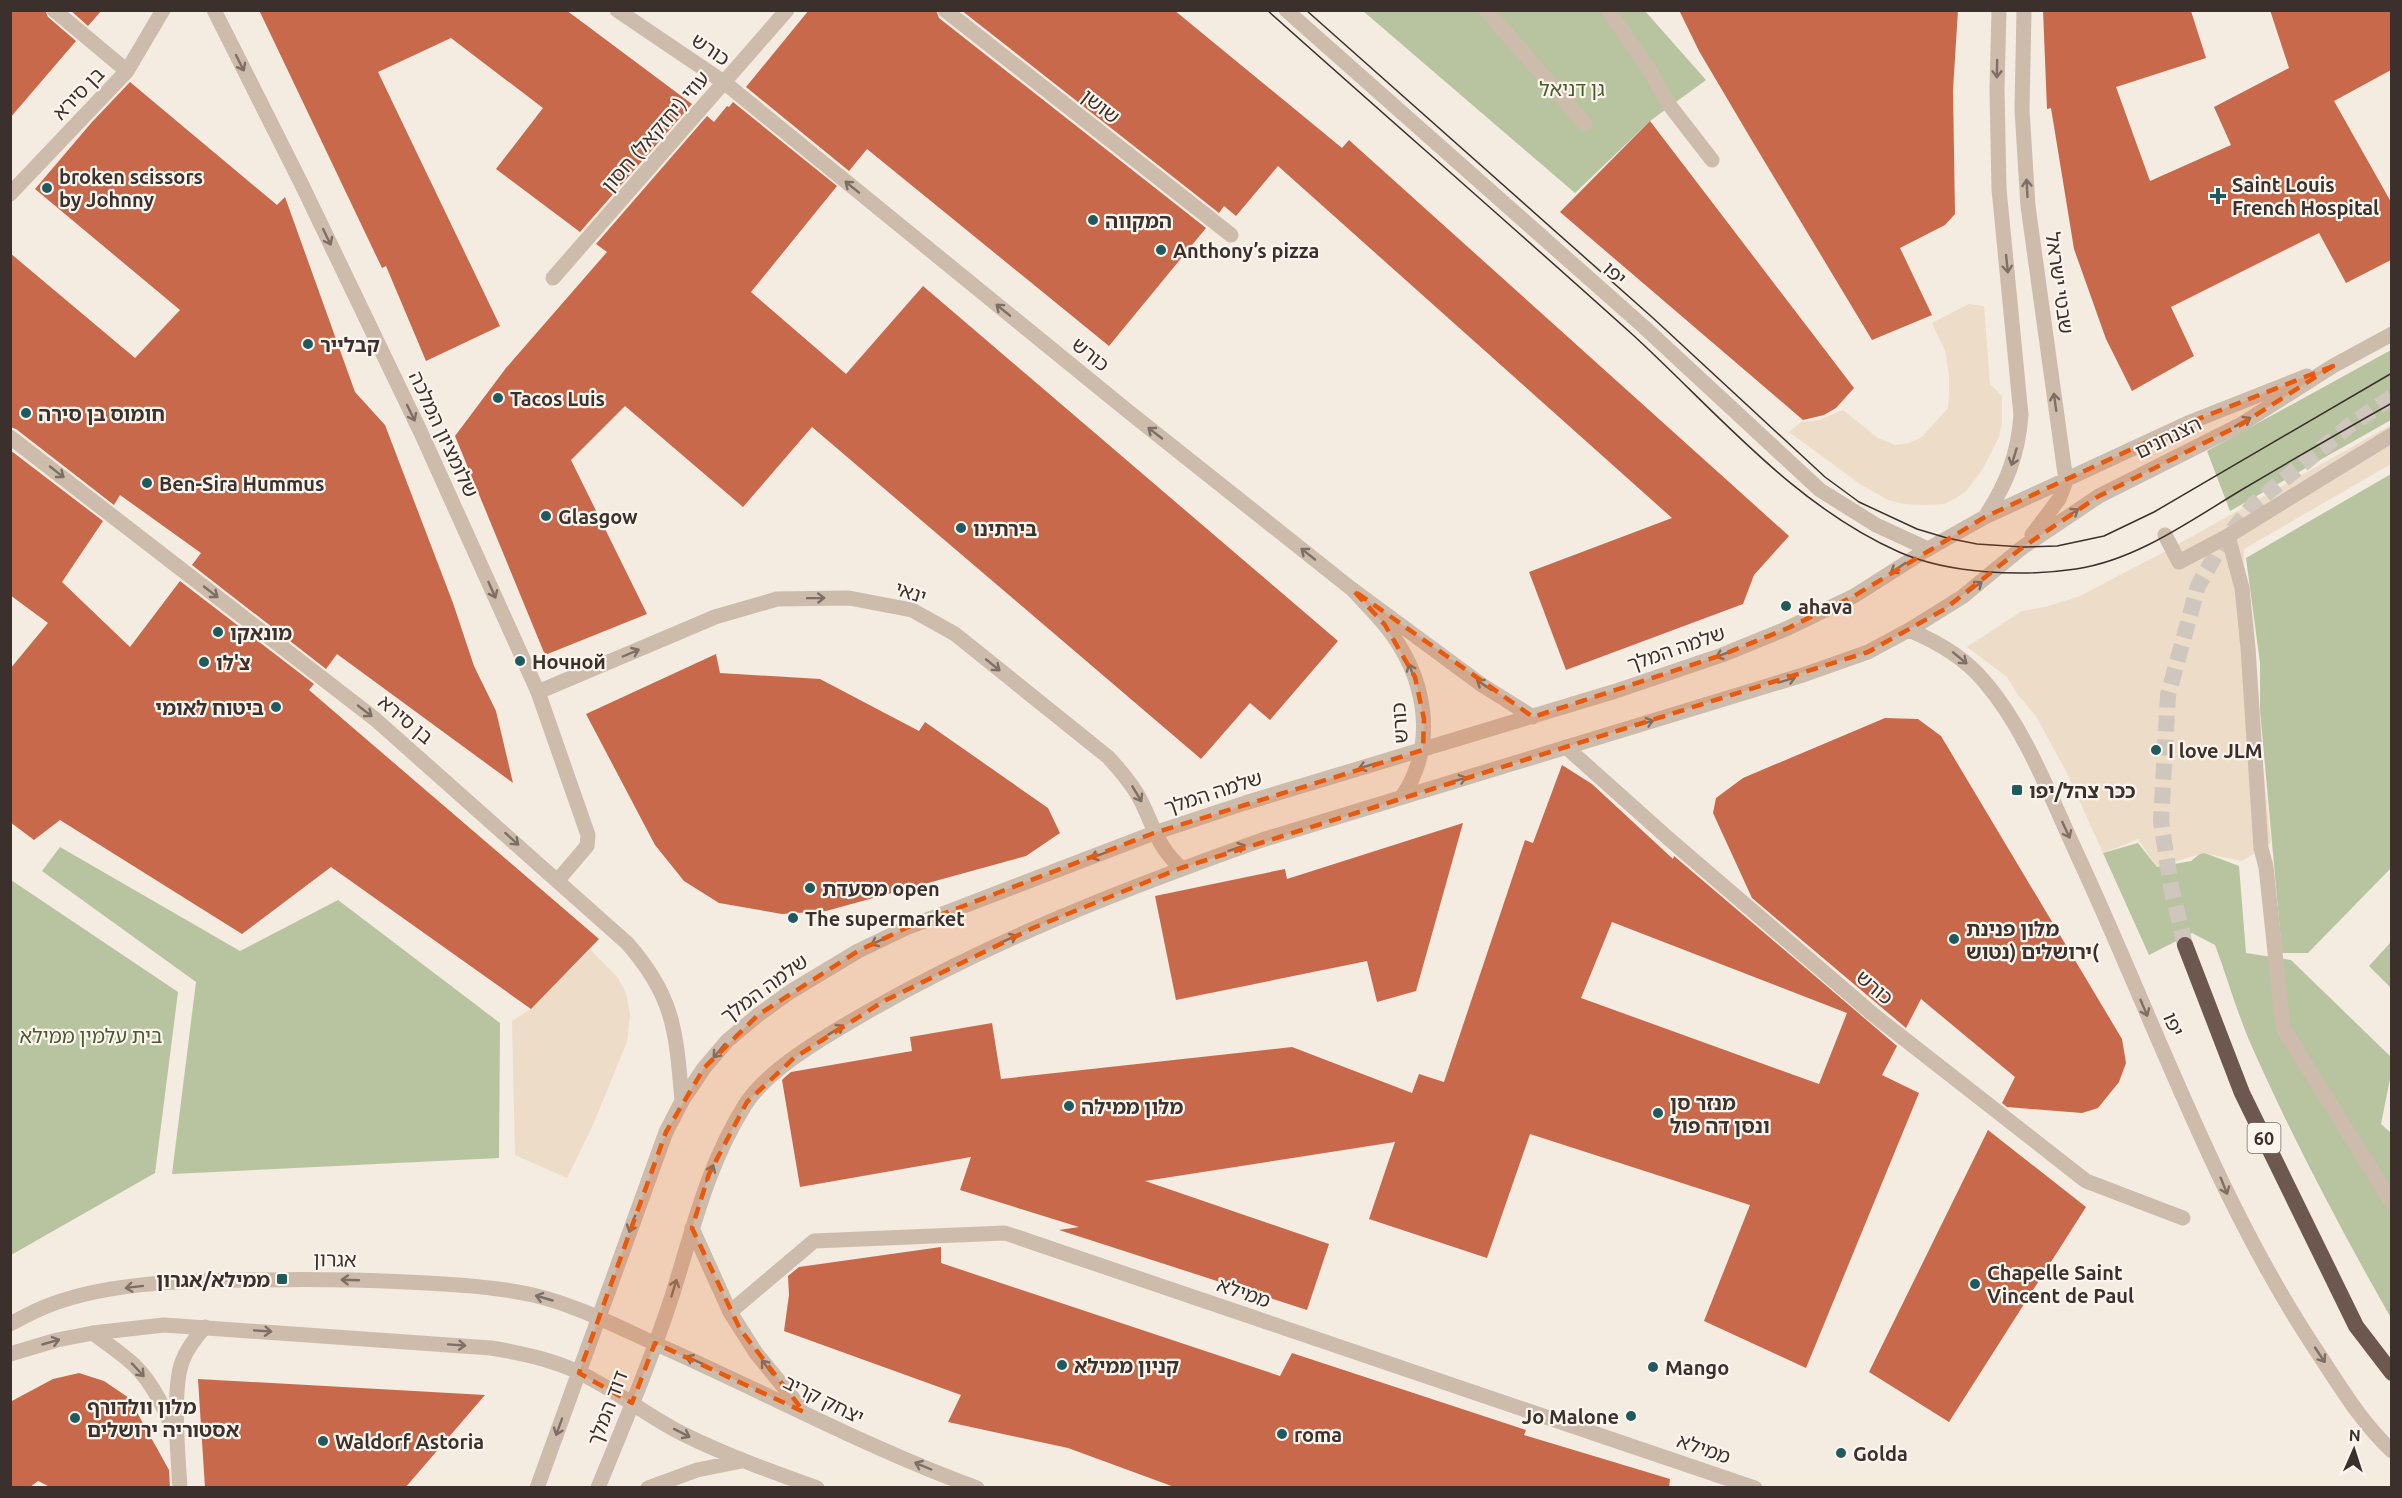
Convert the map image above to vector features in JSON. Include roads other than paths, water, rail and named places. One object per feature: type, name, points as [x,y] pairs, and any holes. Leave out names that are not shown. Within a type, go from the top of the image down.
[{"type":"highway","name":"יפו","points":[[2185,945],[2242,1093],[2356,1326],[2391,1373]]},
{"type":"highway","name":"יפו","points":[[2356,1326],[2391,1363]]},
{"type":"street","points":[[54,10],[127,72]]},
{"type":"street","name":"בן סירא","points":[[10,194],[127,72],[163,10]]},
{"type":"street","name":"שלומציון המלכה","points":[[214,10],[302,184],[417,424],[538,692],[588,836],[587,846],[558,880]]},
{"type":"street","name":"כורש","points":[[617,10],[725,83],[1129,412],[1353,590],[1385,625],[1404,653],[1414,676],[1424,719],[1423,750],[1411,784],[1402,797]]},
{"type":"street","name":"עוזי (יחזקאל) חסון","points":[[552,278],[787,10]]},
{"type":"street","name":"שושן","points":[[945,10],[1231,235]]},
{"type":"street","name":"יפו","points":[[1286,10],[1644,327],[1811,483],[1853,512],[1901,538],[1928,549]]},
{"type":"street","points":[[1486,10],[1585,124]]},
{"type":"street","points":[[1608,10],[1649,69],[1667,102],[1712,160]]},
{"type":"street","points":[[1985,517],[1999,496],[2017,452],[2021,415],[1999,189],[1997,122],[1999,10]]},
{"type":"street","name":"שבטי ישראל","points":[[2024,10],[2022,110],[2028,206],[2066,481]]},
{"type":"street","name":"הצנחנים","points":[[2022,547],[2098,496],[2240,425],[2333,366],[2391,334]]},
{"type":"street","name":"הצנחנים","points":[[2066,481],[2188,423],[2333,366]]},
{"type":"street","points":[[2165,535],[2179,562],[2228,536],[2391,435]]},
{"type":"street","name":"בן סירא","points":[[10,436],[375,719],[627,943],[647,965],[666,1002],[676,1039],[682,1101]]},
{"type":"street","points":[[655,1343],[709,1174],[723,1143],[747,1102],[769,1078],[823,1038],[884,1001],[959,962],[1033,928],[1181,868],[1262,840],[1803,675],[1868,652],[1962,597],[2022,547],[2059,499],[2066,481]]},
{"type":"street","name":"שלמה המלך","points":[[579,1372],[654,1161],[682,1101],[704,1068],[727,1041],[790,992],[858,951],[906,928],[1154,833],[1245,803],[1533,717],[1722,655],[1854,596],[1928,549],[1985,517],[2066,481]]},
{"type":"street","points":[[2228,536],[2243,598],[2261,848],[2266,867],[2283,1028],[2391,1203]]},
{"type":"street","points":[[1353,590],[1482,685],[1533,717]]},
{"type":"street","name":"ינאי","points":[[538,692],[715,617],[777,599],[849,598],[912,610],[955,634],[1108,757],[1120,769],[1141,801],[1154,833],[1168,856],[1181,868]]},
{"type":"street","name":"יפו","points":[[1909,630],[1930,638],[1956,655],[1984,681],[2006,712],[2041,777],[2103,909],[2165,1057],[2216,1165],[2229,1199],[2295,1317],[2369,1429],[2391,1451]]},
{"type":"street","name":"כורש","points":[[1566,747],[1875,1016],[2086,1181],[2183,1218]]},
{"type":"street","points":[[692,1228],[730,1312],[763,1362],[804,1412]]},
{"type":"street","name":"ממילא","points":[[730,1312],[814,1241],[1005,1233],[1755,1488]]},
{"type":"street","name":"אגרון","points":[[10,1324],[47,1306],[93,1292],[151,1285],[237,1280],[333,1279],[438,1283],[498,1289],[553,1301],[655,1343]]},
{"type":"street","points":[[10,1354],[57,1340],[93,1333],[165,1325],[490,1348],[547,1360],[579,1372],[680,1432],[742,1461],[817,1488]]},
{"type":"street","points":[[180,1488],[177,1437],[181,1365],[188,1349],[205,1327]]},
{"type":"street","points":[[93,1333],[144,1375],[177,1437]]},
{"type":"street","name":"דוד המלך","points":[[598,1488],[655,1343]]},
{"type":"street","name":"יצחק קריב","points":[[655,1343],[876,1446],[977,1488]]},
{"type":"street","name":"דוד המלך","points":[[537,1488],[579,1372]]},
{"type":"street","points":[[648,1488],[697,1470],[742,1461]]},
{"type":"tunnel","points":[[2185,945],[2171,887],[2161,821],[2168,695],[2198,586],[2223,542],[2254,504],[2349,426],[2392,397]]},
{"type":"tram line","points":[[1267,10],[1633,335],[1790,483],[1861,532],[1899,552],[1919,559],[1940,565],[1986,572],[2033,573],[2076,569],[2121,557],[2183,526],[2392,403]]},
{"type":"tram line","points":[[1306,10],[1653,318],[1825,477],[1859,502],[1917,529],[1977,544],[2023,547],[2057,546],[2104,536],[2154,512],[2392,373]]},
{"type":"place","name":"broken scissors by Johnny","points":[[47,188]]},
{"type":"place","name":"Saint Louis French Hospital","points":[[2218,196]]},
{"type":"place","name":"המקווה","points":[[1093,220]]},
{"type":"place","name":"Anthony’s pizza","points":[[1161,250]]},
{"type":"place","name":"קבלייר","points":[[308,344]]},
{"type":"place","name":"Tacos Luis","points":[[498,398]]},
{"type":"place","name":"חומוס בן סירה","points":[[26,413]]},
{"type":"place","name":"Ben-Sira Hummus","points":[[147,483]]},
{"type":"place","name":"Glasgow","points":[[546,516]]},
{"type":"place","name":"בירתינו","points":[[961,528]]},
{"type":"place","name":"ahava","points":[[1786,606]]},
{"type":"place","name":"מונאקו","points":[[218,632]]},
{"type":"place","name":"Ночной","points":[[520,661]]},
{"type":"place","name":"צ'לו","points":[[204,662]]},
{"type":"place","name":"ביטוח לאומי","points":[[276,707]]},
{"type":"place","name":"I love JLM","points":[[2156,750]]},
{"type":"place","name":"ככר צהל/יפו","points":[[2017,790]]},
{"type":"place","name":"מסעדת open","points":[[810,888]]},
{"type":"place","name":"The supermarket","points":[[793,918]]},
{"type":"place","name":"מלון פנינת ירושלים (נטוש(","points":[[1954,939]]},
{"type":"place","name":"מלון ממילה","points":[[1069,1106]]},
{"type":"place","name":"מנזר סן ונסן דה פול","points":[[1658,1113]]},
{"type":"place","name":"ממילא/אגרון","points":[[282,1279]]},
{"type":"place","name":"Chapelle Saint Vincent de Paul","points":[[1975,1284]]},
{"type":"place","name":"קניון ממילא","points":[[1062,1365]]},
{"type":"place","name":"Mango","points":[[1653,1367]]},
{"type":"place","name":"Jo Malone","points":[[1631,1416]]},
{"type":"place","name":"מלון וולדורף אסטוריה ירושלים","points":[[75,1418]]},
{"type":"place","name":"roma","points":[[1282,1434]]},
{"type":"place","name":"Waldorf Astoria","points":[[323,1441]]},
{"type":"place","name":"Golda","points":[[1841,1453]]},
{"type":"park label","name":"גן דניאל","points":[[1572,88]]},
{"type":"park label","name":"בית עלמין ממילא","points":[[91,1035]]}]
